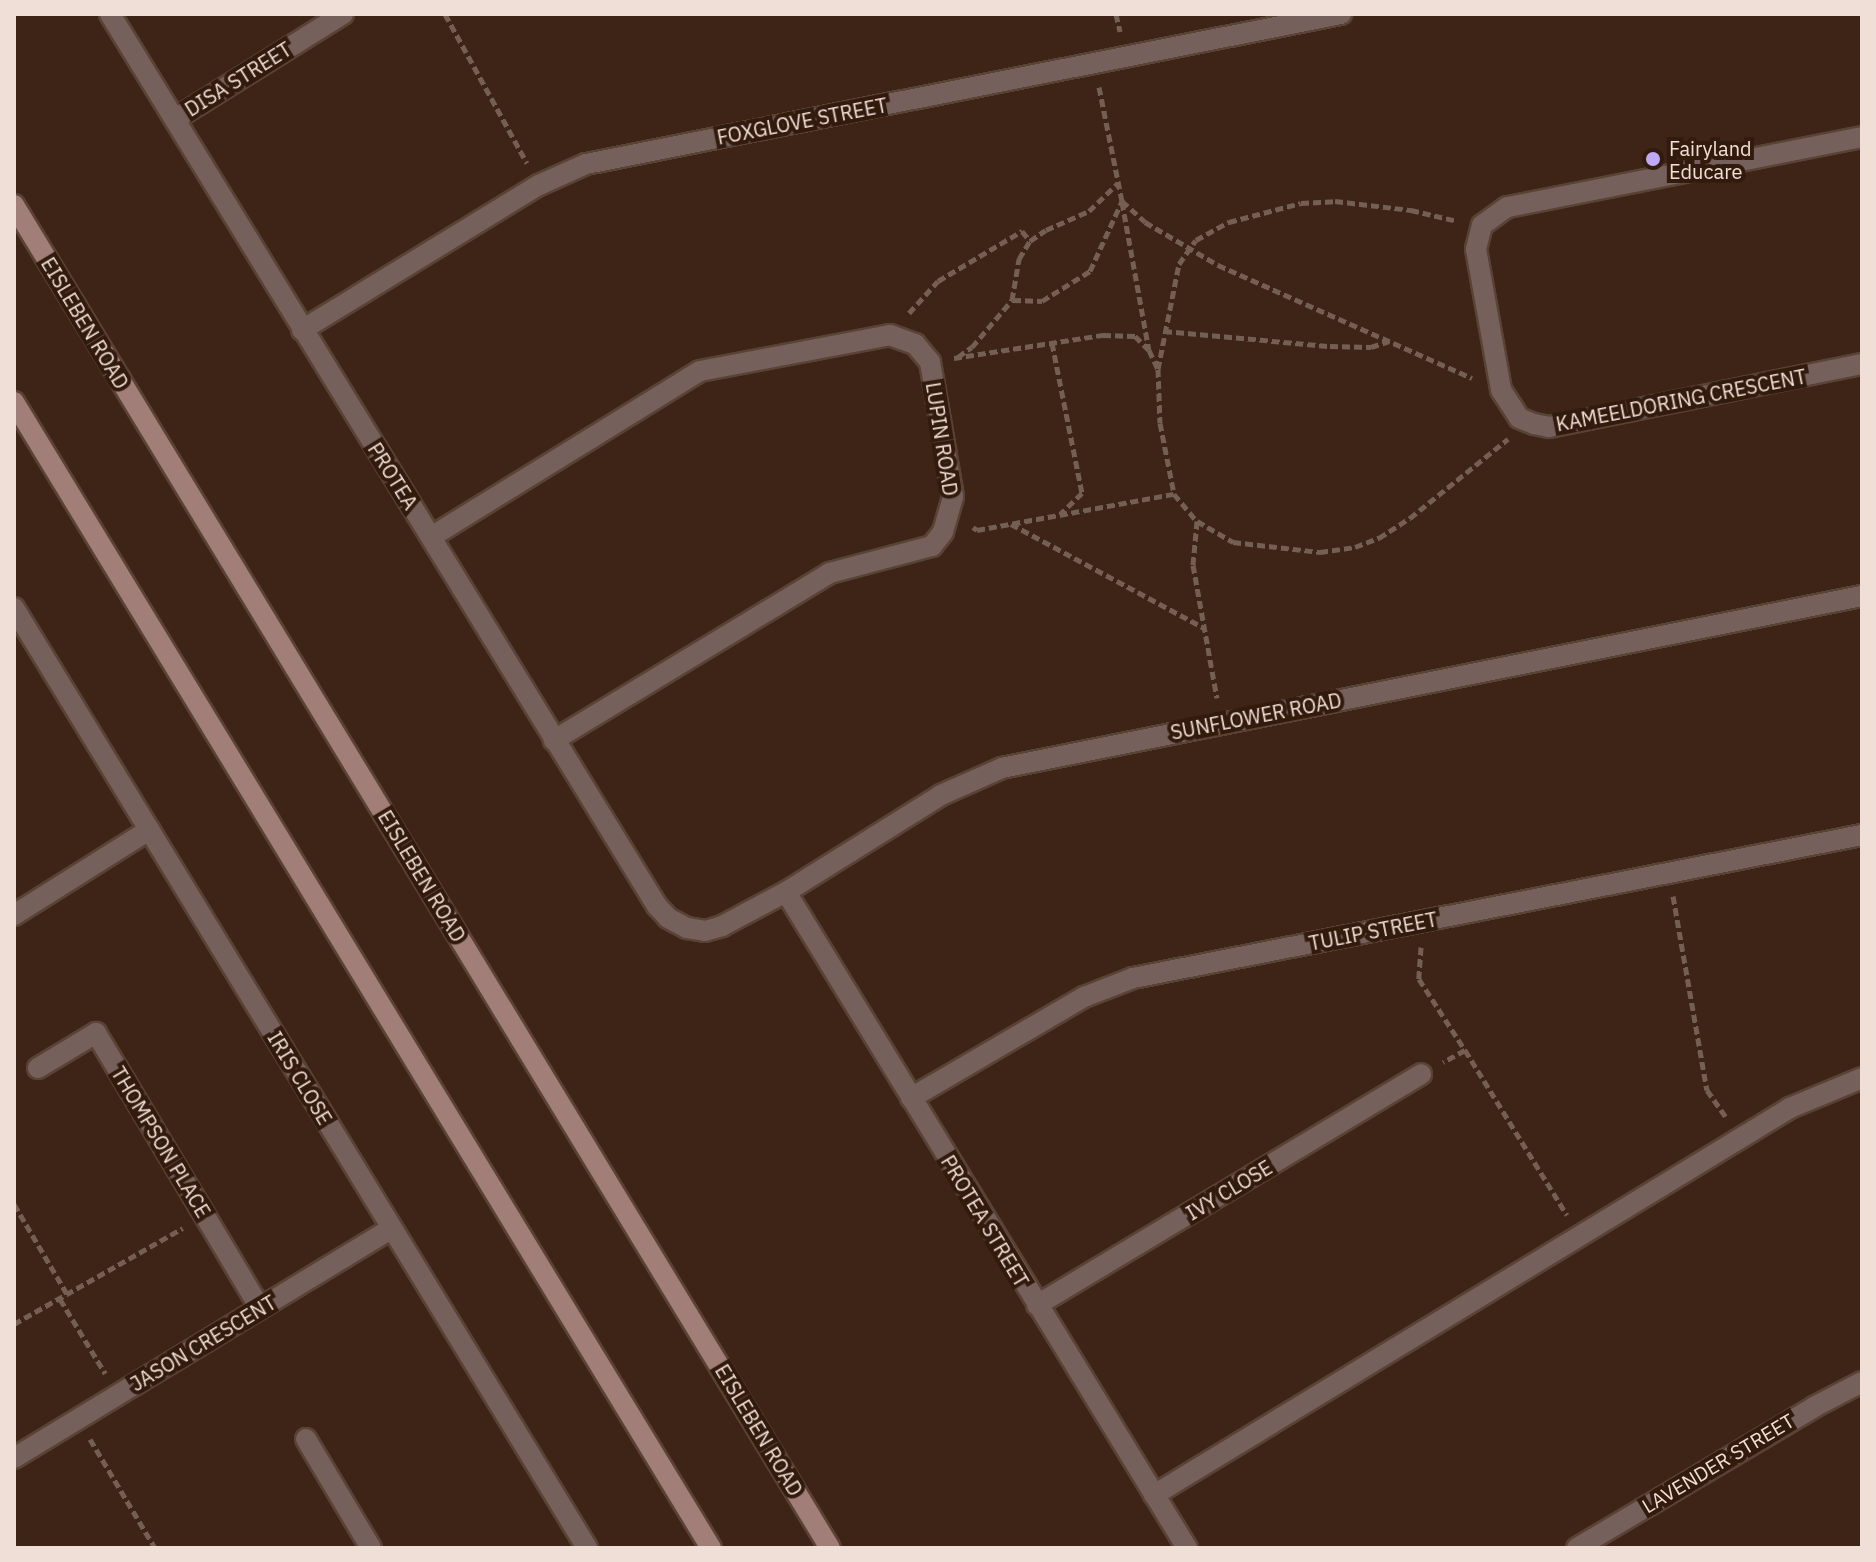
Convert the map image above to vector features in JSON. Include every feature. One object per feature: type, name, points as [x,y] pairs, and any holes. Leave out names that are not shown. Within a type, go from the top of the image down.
[{"type":"main road","name":"EISLEBEN ROAD","points":[[14,205],[830,1548]]},
{"type":"main road","points":[[14,402],[711,1548]]},
{"type":"street","name":"PROTEA","points":[[110,14],[657,906],[668,918],[687,928]]},
{"type":"street","name":"DISA STREET","points":[[175,119],[343,14]]},
{"type":"street","name":"FOXGLOVE STREET","points":[[302,330],[539,185],[586,164],[1341,14]]},
{"type":"street","points":[[1519,418],[1501,390],[1476,249],[1482,225],[1507,207],[1862,137]]},
{"type":"street","points":[[431,537],[700,371],[890,335]]},
{"type":"street","name":"LUPIN ROAD","points":[[554,740],[830,573],[932,546],[943,532],[951,513],[953,497],[930,362],[915,344],[890,335]]},
{"type":"street","name":"KAMEELDORING CRESCENT","points":[[1519,418],[1549,427],[1862,364]]},
{"type":"street","name":"SUNFLOWER ROAD","points":[[687,928],[705,931],[722,926],[786,892],[852,848],[973,778],[1028,761],[1862,596]]},
{"type":"street","name":"IRIS CLOSE","points":[[14,608],[587,1548]]},
{"type":"street","points":[[14,915],[149,830]]},
{"type":"street","name":"TULIP STREET","points":[[911,1098],[1106,986],[1862,835]]},
{"type":"street","name":"PROTEA STREET","points":[[786,892],[1187,1548]]},
{"type":"street","name":"THOMPSON PLACE","points":[[38,1068],[96,1033],[260,1308]]},
{"type":"street","name":"IVY CLOSE","points":[[1037,1305],[1421,1074]]},
{"type":"street","points":[[1154,1495],[1740,1138],[1817,1095],[1862,1078]]},
{"type":"street","name":"JASON CRESCENT","points":[[14,1458],[392,1228]]},
{"type":"street","name":"LAVENDER STREET","points":[[1577,1548],[1800,1415],[1862,1382]]},
{"type":"street","points":[[306,1439],[371,1548]]},
{"type":"path","points":[[445,14],[539,185]]},
{"type":"path","points":[[1095,63],[1149,350],[1158,369]]},
{"type":"path","points":[[958,358],[972,347],[1012,300],[1019,259],[1030,241],[1046,230],[1089,211],[1118,183]]},
{"type":"path","points":[[1122,201],[1173,242],[1218,265],[1501,390]]},
{"type":"path","points":[[1012,300],[1042,301],[1090,271],[1122,201]]},
{"type":"path","points":[[1482,225],[1369,204],[1301,203],[1229,222],[1196,240],[1179,264],[1164,331],[1158,369],[1160,423],[1174,494],[1197,521],[1233,542],[1320,552],[1355,547],[1379,538],[1445,491],[1510,436],[1519,418]]},
{"type":"path","points":[[890,335],[938,281],[1022,231],[1030,241]]},
{"type":"path","points":[[1164,331],[1330,346],[1371,347],[1389,341]]},
{"type":"path","points":[[930,362],[1103,335],[1135,336],[1149,350]]},
{"type":"path","points":[[1052,343],[1082,493],[1059,515]]},
{"type":"path","points":[[951,513],[977,530],[1174,494]]},
{"type":"path","points":[[1197,521],[1193,565],[1223,723]]},
{"type":"path","points":[[1010,523],[1204,628]]},
{"type":"path","points":[[1670,873],[1707,1090],[1740,1138]]},
{"type":"path","points":[[1423,921],[1419,979],[1581,1235]]},
{"type":"path","points":[[1421,1074],[1465,1050]]},
{"type":"path","points":[[14,1204],[67,1294]]},
{"type":"path","points":[[14,1324],[184,1228]]},
{"type":"path","points":[[60,1299],[109,1380]]},
{"type":"path","points":[[87,1435],[155,1548]]},
{"type":"place","name":"Fairyland Educare","points":[[1653,159]]}]
